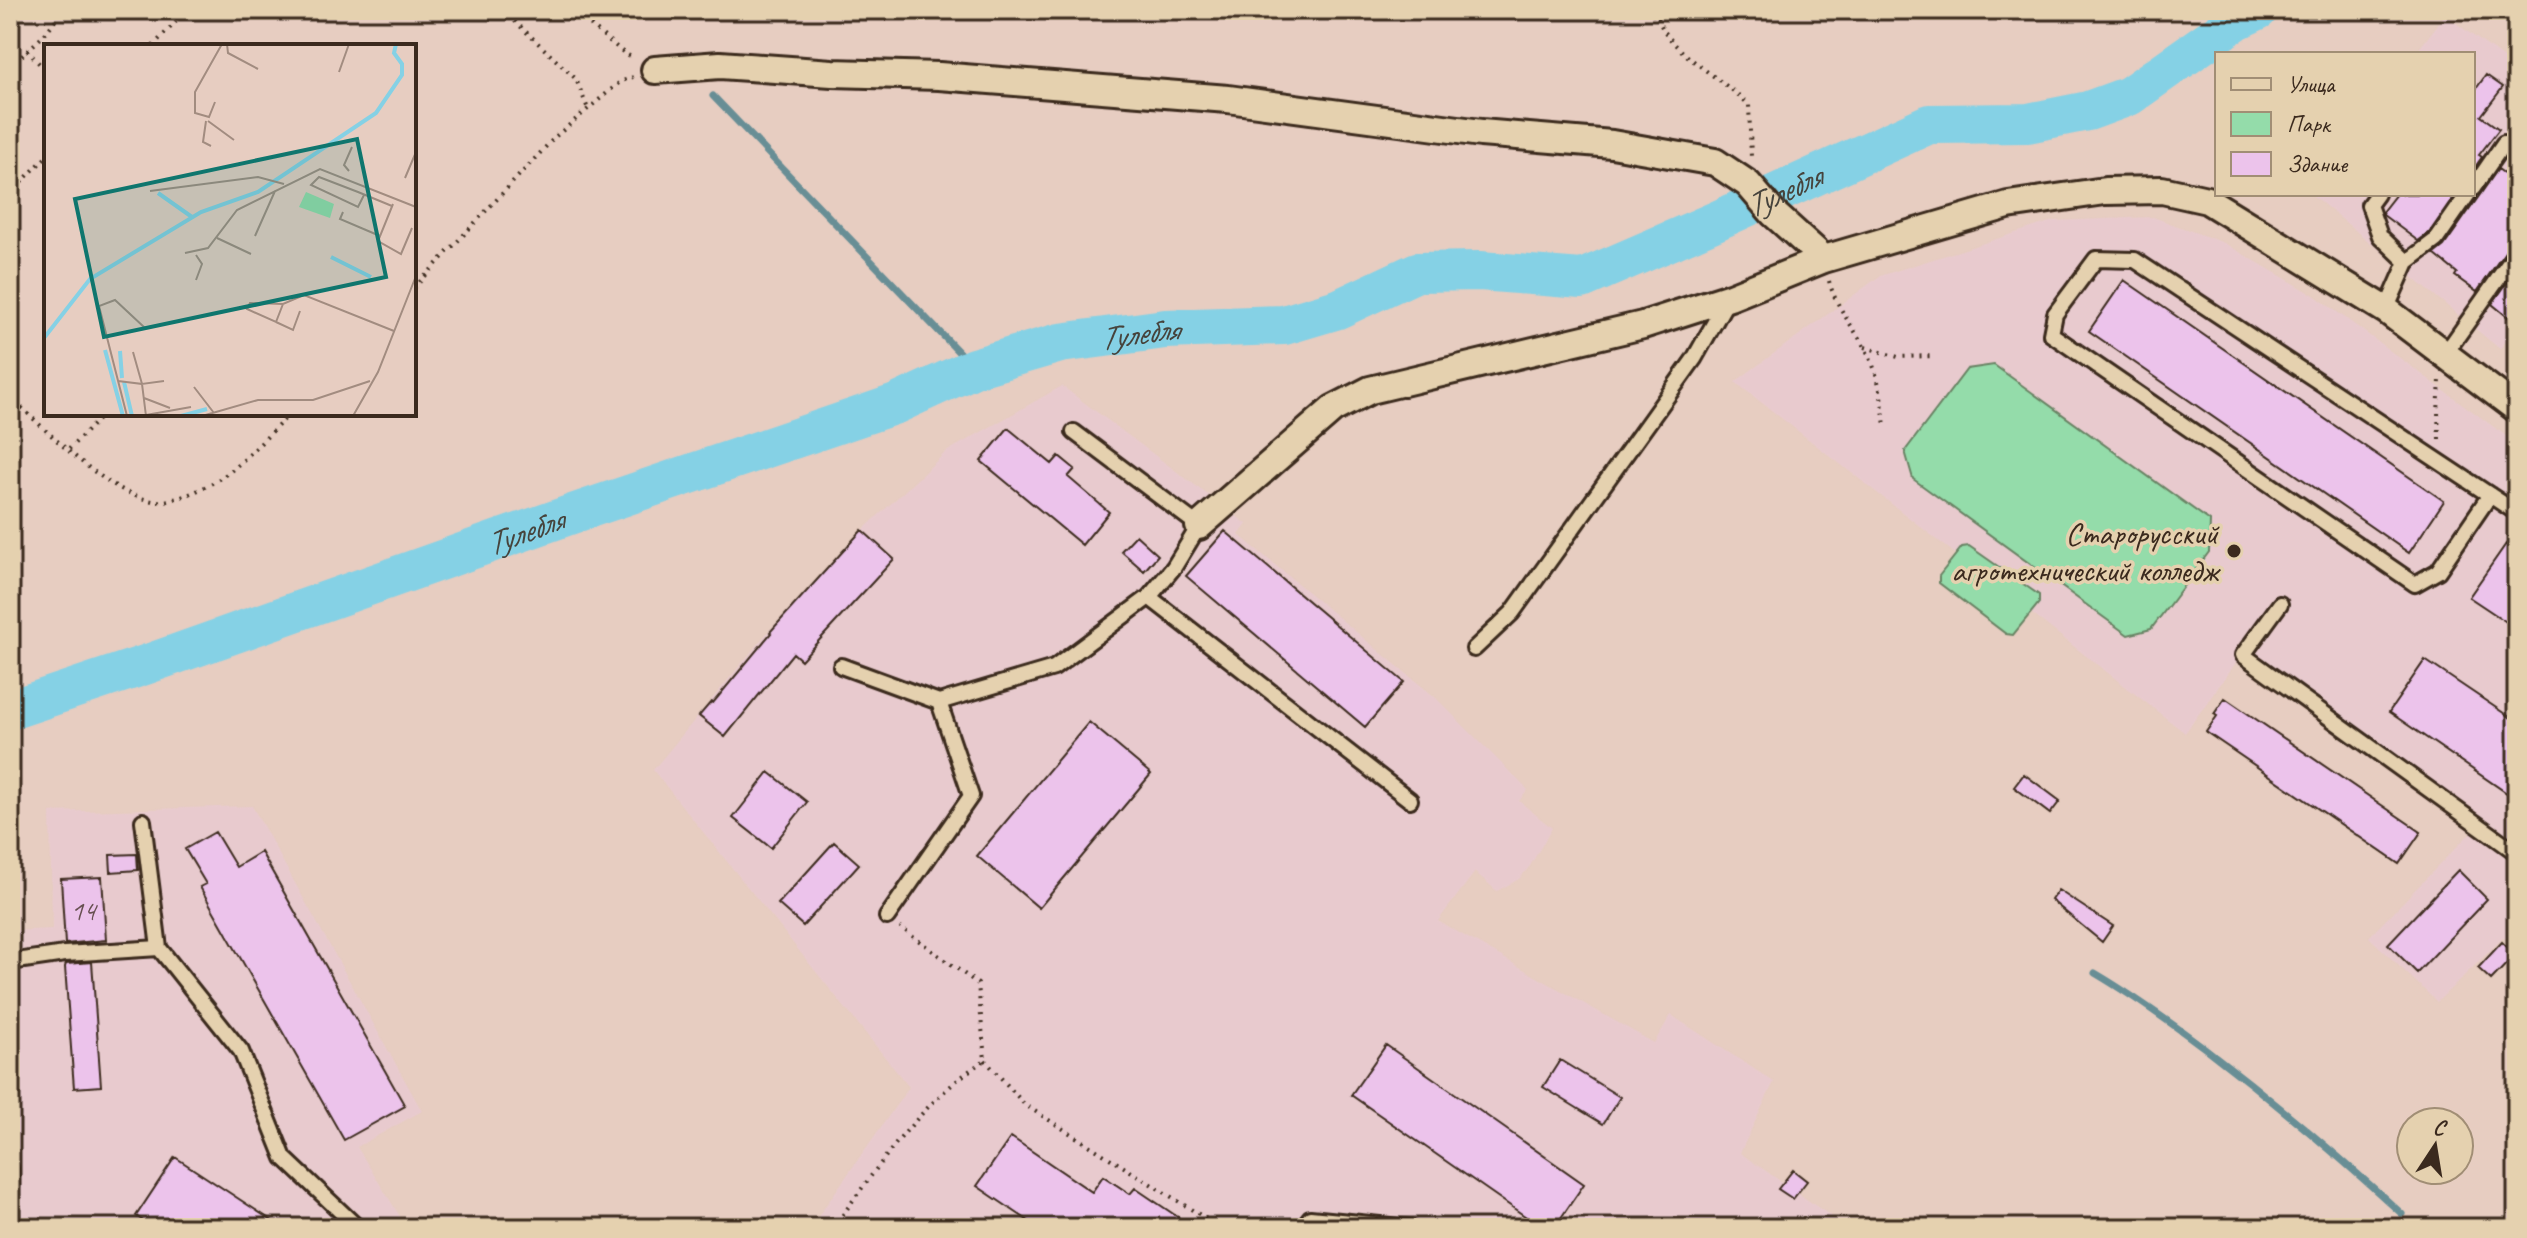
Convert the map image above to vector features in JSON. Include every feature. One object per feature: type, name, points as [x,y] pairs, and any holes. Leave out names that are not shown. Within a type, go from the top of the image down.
[{"type":"street","points":[[655,70],[720,65],[939,76],[1228,99],[1481,133],[1612,144],[1715,162],[1748,184],[1773,213],[1824,259]]},
{"type":"street","points":[[1199,526],[1333,409],[1370,390],[1643,325],[1730,297],[1824,259],[2008,205],[2105,191],[2162,190],[2207,200],[2386,310],[2517,409]]},
{"type":"lane","points":[[2475,185],[2504,143]]},
{"type":"lane","points":[[2376,196],[2369,205],[2380,236],[2407,262]]},
{"type":"lane","points":[[2386,310],[2407,262],[2436,240],[2467,196]]},
{"type":"lane","points":[[2445,354],[2517,252]]},
{"type":"lane","points":[[2490,495],[2438,571],[2415,584],[2051,334],[2055,314],[2096,259],[2135,260],[2440,461],[2517,513]]},
{"type":"lane","points":[[1474,649],[1521,601],[1694,359],[1730,297]]},
{"type":"lane","points":[[841,666],[939,702],[1054,668],[1149,597],[1174,567],[1199,526],[1074,432]]},
{"type":"lane","points":[[1149,597],[1410,800]]},
{"type":"lane","points":[[2280,604],[2243,655],[2517,853]]},
{"type":"lane","points":[[887,917],[971,796],[939,702]]},
{"type":"lane","points":[[143,821],[159,948],[241,1051],[284,1158],[358,1228]]},
{"type":"lane","points":[[10,962],[65,954],[159,948]]},
{"type":"lane","points":[[10,1168],[11,1228]]},
{"type":"lane","points":[[1302,1228],[1310,1218],[1410,1228]]},
{"type":"path","points":[[10,67],[44,35],[63,10]]},
{"type":"path","points":[[155,44],[187,10]]},
{"type":"path","points":[[503,10],[576,79],[588,109]]},
{"type":"path","points":[[524,10],[581,17]]},
{"type":"path","points":[[572,10],[624,53],[655,70]]},
{"type":"path","points":[[1646,10],[1657,17]]},
{"type":"path","points":[[1657,10],[1657,17],[1669,39],[1690,60],[1736,91],[1749,105],[1751,166],[1748,184]]},
{"type":"path","points":[[27,50],[44,69]]},
{"type":"path","points":[[416,286],[555,137],[620,82],[655,70]]},
{"type":"path","points":[[10,194],[44,159]]},
{"type":"path","points":[[1824,259],[1833,297],[1865,347],[1880,381],[1885,427]]},
{"type":"path","points":[[1865,347],[1898,357],[1935,356]]},
{"type":"path","points":[[2440,461],[2439,387],[2445,354]]},
{"type":"path","points":[[10,397],[124,492],[156,501],[186,496],[230,471],[288,416]]},
{"type":"path","points":[[69,449],[102,416]]},
{"type":"path","points":[[887,917],[978,984],[985,1060],[1025,1105],[1221,1228]]},
{"type":"path","points":[[833,1228],[909,1126],[960,1076],[985,1060]]},
{"type":"shaded area","points":[[2445,15],[2517,68],[2517,327],[2500,349],[2313,196],[2475,196],[2475,52],[2417,52]]},
{"type":"shaded area","name":"Старорусский агротехнический колледж","points":[[2153,217],[2224,243],[2314,295],[2517,444],[2517,941],[2503,938],[2437,1002],[2369,937],[2482,821],[2240,657],[2185,733],[1735,382],[1880,276],[2053,221]]},
{"type":"shaded area","points":[[1062,386],[1247,524],[1239,535],[1436,698],[1528,790],[1519,801],[1552,828],[1530,866],[1519,879],[1497,891],[1475,872],[1438,921],[1654,1043],[1671,1015],[1774,1082],[1740,1153],[1848,1228],[810,1228],[909,1087],[653,770],[768,632],[865,528],[946,452]]},
{"type":"shaded area","points":[[252,806],[422,1111],[357,1147],[401,1218],[398,1228],[10,1228],[10,931],[52,929],[50,812]]},
{"type":"green space","points":[[1994,365],[2210,521],[2209,552],[2151,629],[2128,635],[1913,479],[1905,451],[1967,369]]},
{"type":"green space","points":[[1969,546],[2039,595],[2039,603],[2013,635],[2006,634],[1939,583],[1939,576],[1962,547]]},
{"type":"building","points":[[2486,75],[2503,87],[2481,116],[2499,129],[2479,155],[2482,157],[2475,167],[2475,90]]},
{"type":"building","points":[[2498,169],[2517,183],[2517,195],[2510,204],[2517,210],[2517,242],[2509,246],[2477,292],[2455,276],[2457,273],[2434,254],[2444,246]]},
{"type":"building","points":[[2394,196],[2455,196],[2429,233],[2418,241],[2382,212]]},
{"type":"building","points":[[2517,269],[2517,309],[2509,318],[2492,304]]},
{"type":"building","points":[[2124,280],[2444,501],[2409,553],[2089,331]]},
{"type":"building","points":[[1008,428],[1052,464],[1059,456],[1075,469],[1068,477],[1109,512],[1082,545],[981,461]]},
{"type":"building","points":[[862,530],[894,559],[801,660],[793,653],[725,737],[699,716]]},
{"type":"building","points":[[1225,531],[1404,682],[1365,727],[1186,576]]},
{"type":"building","points":[[1136,535],[1158,555],[1144,571],[1121,551]]},
{"type":"building","points":[[2506,544],[2517,552],[2517,629],[2469,597]]},
{"type":"building","points":[[2425,660],[2517,722],[2517,800],[2389,712]]},
{"type":"building","points":[[2225,698],[2421,832],[2399,864],[2206,732]]},
{"type":"building","points":[[1089,722],[1151,774],[1039,908],[977,856]]},
{"type":"building","points":[[769,772],[807,802],[771,848],[733,818]]},
{"type":"building","points":[[2024,774],[2060,801],[2050,814],[2014,787]]},
{"type":"building","points":[[215,832],[236,867],[261,852],[405,1106],[344,1140],[200,887],[206,884],[185,849]]},
{"type":"building","points":[[834,842],[859,864],[803,926],[778,904]]},
{"type":"building","points":[[137,854],[138,870],[111,872],[110,855]]},
{"type":"building","points":[[2458,870],[2487,899],[2417,973],[2388,944]]},
{"type":"building","points":[[102,877],[106,940],[65,944],[61,879]]},
{"type":"building","points":[[2058,890],[2113,926],[2102,942],[2051,900]]},
{"type":"building","points":[[2502,942],[2515,955],[2491,980],[2478,968]]},
{"type":"building","points":[[92,962],[101,1086],[74,1088],[65,967],[66,964]]},
{"type":"building","points":[[1386,1045],[1584,1184],[1554,1228],[1542,1228],[1351,1095]]},
{"type":"building","points":[[1560,1060],[1620,1097],[1603,1124],[1543,1087]]},
{"type":"building","points":[[1011,1137],[1092,1192],[1103,1176],[1130,1194],[1135,1188],[1194,1228],[1039,1228],[977,1186]]},
{"type":"building","points":[[175,1157],[283,1228],[154,1228],[136,1216]]},
{"type":"building","points":[[1793,1170],[1807,1181],[1793,1199],[1778,1189]]},
{"type":"waterway","name":"Тулебля","points":[[10,710],[896,404],[974,368],[1060,343],[1165,329],[1284,325],[1338,309],[1417,272],[1480,271],[1582,279],[1929,124],[2028,123],[2088,111],[2129,96],[2237,20],[2258,10]]},
{"type":"waterway","points":[[2510,10],[2510,26]]},
{"type":"waterway","points":[[713,96],[974,368]]},
{"type":"waterway","points":[[2095,973],[2152,1010],[2231,1069],[2306,1129],[2402,1214]]},
{"type":"place","name":"Старорусский агротехнический колледж","points":[[2234,551]]}]
